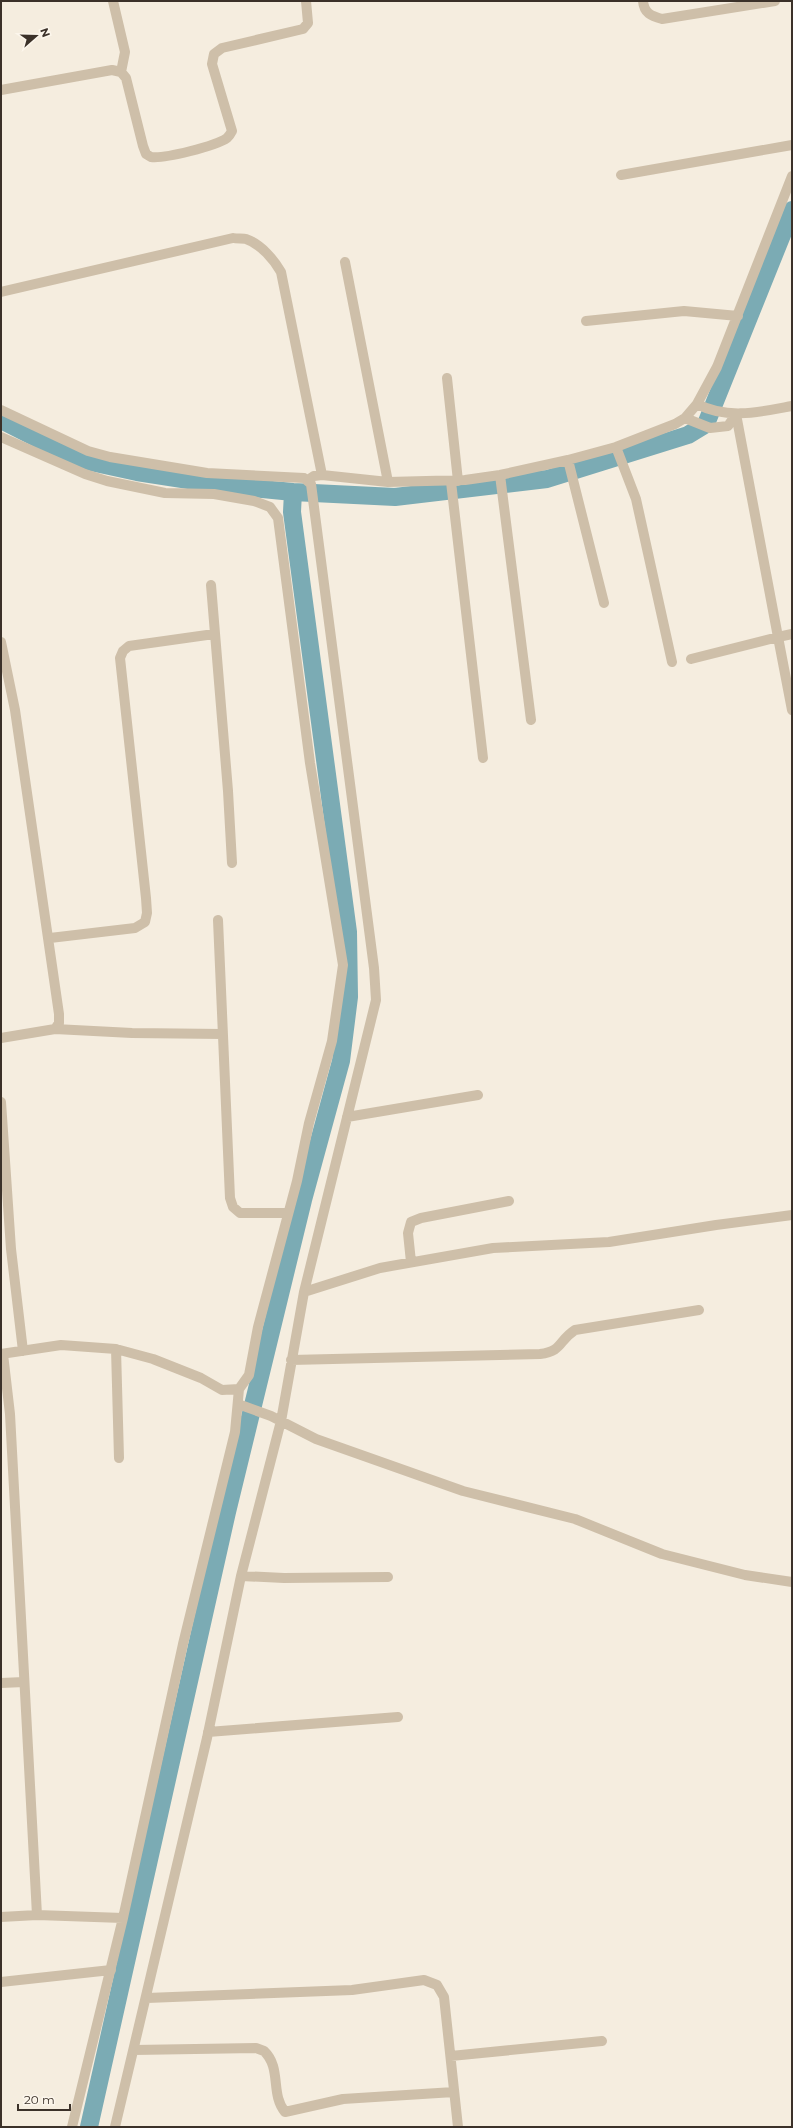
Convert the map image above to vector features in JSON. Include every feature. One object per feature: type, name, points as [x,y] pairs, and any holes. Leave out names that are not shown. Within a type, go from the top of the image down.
[{"type":"street","points":[[113,1],[125,52],[121,72],[127,84],[143,146],[146,154],[151,157],[165,157],[219,143],[228,138],[232,131],[212,64],[214,54],[222,48],[303,29],[308,23],[306,1]]},
{"type":"street","points":[[643,1],[644,7],[651,16],[662,19],[775,1]]},
{"type":"street","points":[[1,90],[112,70],[121,72]]},
{"type":"street","points":[[621,175],[792,145]]},
{"type":"street","points":[[115,2127],[208,1732],[241,1576],[281,1421],[304,1292],[376,1000],[372,952],[310,482],[314,476],[322,476],[454,487],[568,463],[619,455],[675,424],[701,406],[738,316],[792,176]]},
{"type":"street","points":[[1,292],[233,238],[246,239],[257,245],[274,261],[281,272],[322,476]]},
{"type":"street","points":[[345,262],[388,482]]},
{"type":"street","points":[[586,321],[684,310],[738,316]]},
{"type":"street","points":[[447,378],[454,487],[483,758]]},
{"type":"street","points":[[701,406],[736,414],[749,414],[792,406]]},
{"type":"street","points":[[1,410],[88,451],[110,457],[207,473],[304,478],[310,482]]},
{"type":"street","points":[[684,418],[710,428],[728,426],[736,414]]},
{"type":"street","points":[[736,414],[792,710]]},
{"type":"street","points":[[1,438],[107,482],[165,493],[214,494],[254,501],[270,507],[278,518],[310,763],[343,965],[332,1041],[309,1124],[297,1181],[258,1327],[249,1375],[239,1389],[235,1432],[183,1644],[123,1918],[72,2127]]},
{"type":"street","points":[[619,455],[636,499],[672,662]]},
{"type":"street","points":[[568,463],[604,603]]},
{"type":"street","points":[[500,478],[531,720]]},
{"type":"street","points":[[210,585],[228,791],[232,863]]},
{"type":"street","points":[[50,938],[135,928],[145,922],[147,913],[146,898],[120,658],[123,650],[130,646],[214,634]]},
{"type":"street","points":[[691,659],[792,634]]},
{"type":"street","points":[[1,642],[15,710],[50,938],[59,1014],[59,1022],[55,1029]]},
{"type":"street","points":[[218,920],[230,1198],[233,1207],[240,1213],[288,1213]]},
{"type":"street","points":[[1,1038],[55,1029],[132,1033],[223,1034]]},
{"type":"street","points":[[347,1118],[478,1095]]},
{"type":"street","points":[[1,1102],[11,1249],[23,1351]]},
{"type":"street","points":[[411,1262],[408,1232],[411,1222],[421,1218],[509,1201]]},
{"type":"street","points":[[304,1292],[380,1268],[493,1248],[609,1242],[716,1225],[792,1215]]},
{"type":"street","points":[[291,1360],[551,1353],[558,1348],[567,1335],[575,1330],[699,1310]]},
{"type":"street","points":[[37,1915],[10,1414],[2,1354],[61,1345],[116,1349],[153,1359],[201,1378],[222,1390],[239,1389]]},
{"type":"street","points":[[116,1349],[119,1458]]},
{"type":"street","points":[[238,1404],[271,1416],[316,1439],[448,1486],[575,1519],[662,1554],[745,1575],[792,1582]]},
{"type":"street","points":[[241,1576],[284,1578],[388,1577]]},
{"type":"street","points":[[1,1683],[24,1682]]},
{"type":"street","points":[[208,1732],[398,1717]]},
{"type":"street","points":[[1,1917],[37,1915],[123,1918]]},
{"type":"street","points":[[1,1982],[110,1970]]},
{"type":"street","points":[[146,1998],[352,1990],[424,1980],[437,1986],[444,1997],[458,2127]]},
{"type":"street","points":[[451,2056],[602,2041]]},
{"type":"street","points":[[134,2050],[256,2048],[264,2051],[273,2064],[279,2105],[285,2112],[343,2099],[454,2092]]},
{"type":"waterway","points":[[1,420],[60,450],[91,462],[137,472],[221,485],[293,492],[395,497],[547,479],[688,435],[706,424],[792,210]]},
{"type":"waterway","points":[[89,2127],[227,1512],[303,1200],[341,1061],[349,997],[348,932],[292,512],[293,492]]}]
